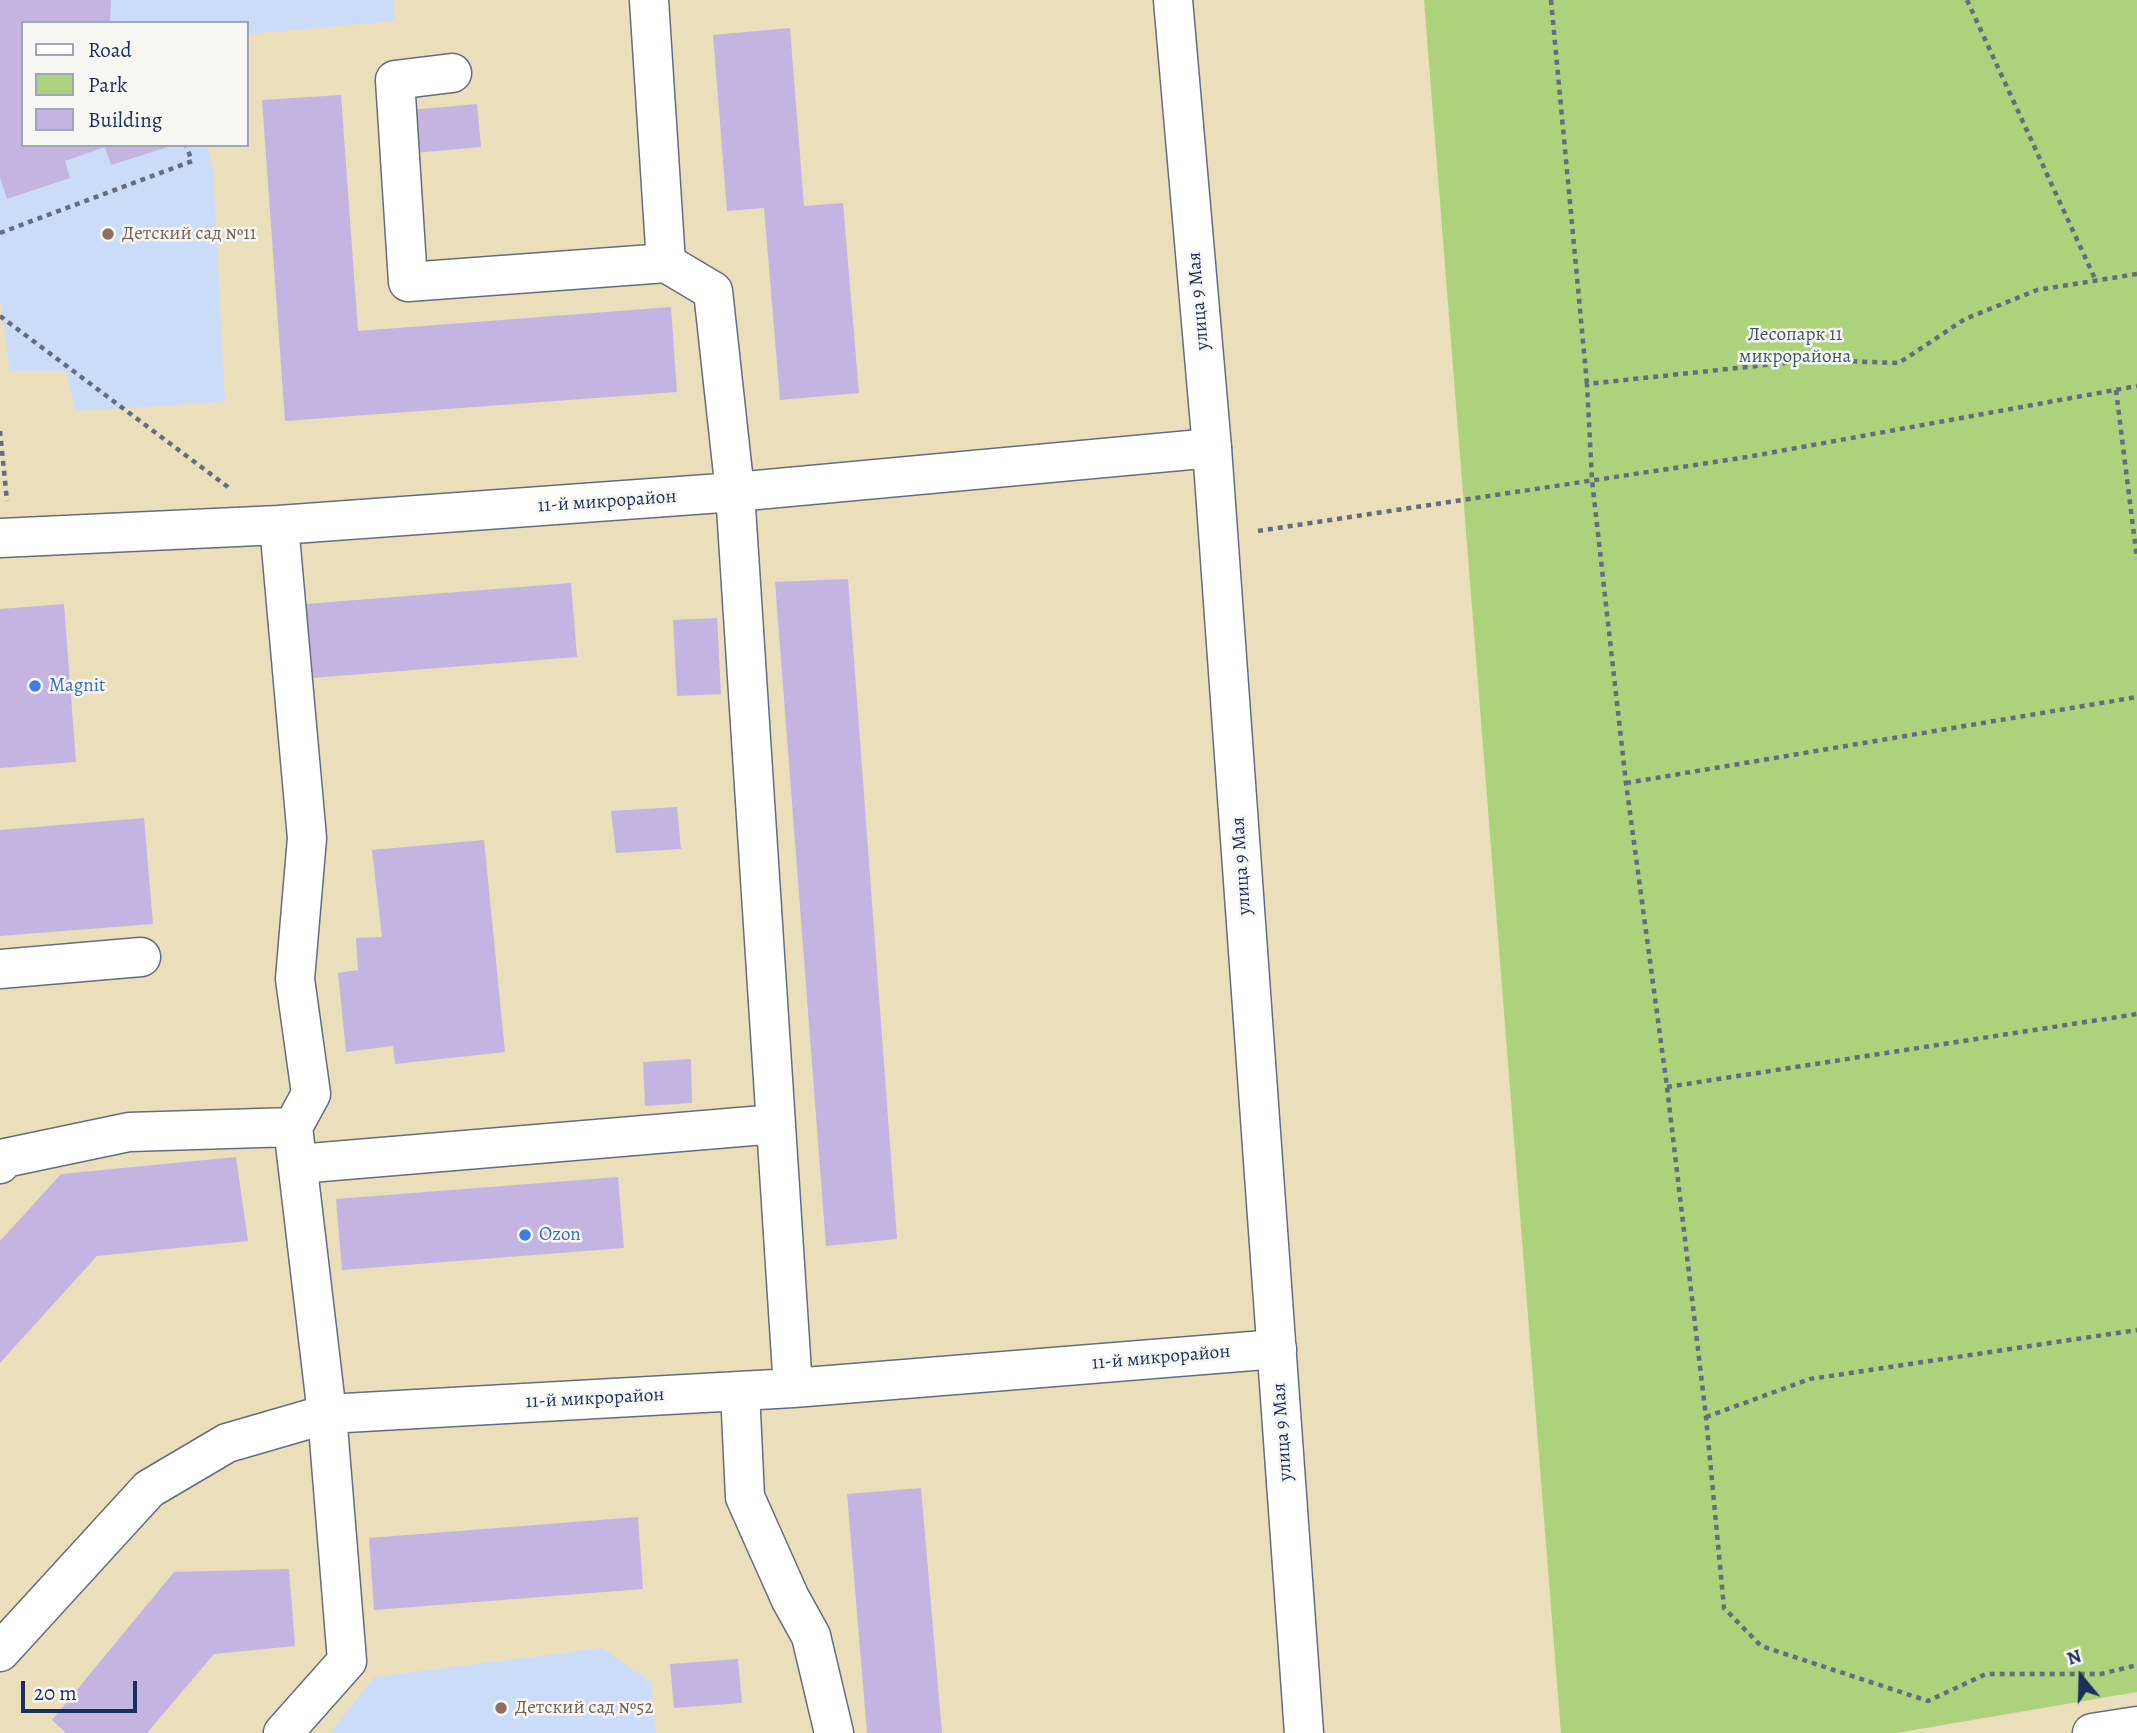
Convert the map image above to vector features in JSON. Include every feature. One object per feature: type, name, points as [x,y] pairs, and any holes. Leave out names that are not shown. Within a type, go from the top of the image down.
[{"type":"street","points":[[649,0],[666,263]]},
{"type":"street","name":"улица 9 Мая","points":[[1173,0],[1219,536],[1304,1733]]},
{"type":"street","points":[[452,73],[395,80],[408,282],[666,263],[713,291],[735,492],[793,1388]]},
{"type":"street","name":"11-й микрорайон","points":[[5,537],[279,525],[735,492],[1212,448]]},
{"type":"street","points":[[279,525],[307,838],[295,979],[311,1094],[293,1127],[327,1413],[347,1661],[283,1733]]},
{"type":"street","points":[[0,969],[141,957]]},
{"type":"street","points":[[298,1164],[776,1124]]},
{"type":"street","points":[[2,1159],[130,1132],[293,1127]]},
{"type":"street","name":"11-й микрорайон","points":[[0,1652],[149,1489],[227,1443],[327,1413],[793,1388],[1277,1349]]},
{"type":"street","points":[[740,1391],[745,1497],[790,1598],[811,1636],[834,1733]]},
{"type":"street","points":[[2092,1733],[2137,1726]]},
{"type":"path","points":[[1551,0],[1587,384],[1592,480],[1626,783],[1667,1087],[1706,1417],[1724,1608],[1761,1646],[1927,1701],[1986,1674],[2101,1674],[2137,1665]]},
{"type":"path","points":[[1967,0],[2096,281]]},
{"type":"path","points":[[0,233],[192,161],[187,147]]},
{"type":"path","points":[[1587,384],[1813,360],[1899,363],[1965,319],[2037,290],[2137,274]]},
{"type":"path","points":[[0,316],[279,525]]},
{"type":"path","points":[[1219,536],[1747,457],[2137,386]]},
{"type":"path","points":[[2116,390],[2137,559]]},
{"type":"path","points":[[0,431],[5,537]]},
{"type":"path","points":[[1626,783],[2137,697]]},
{"type":"path","points":[[1667,1087],[2137,1014]]},
{"type":"path","points":[[1706,1417],[1810,1379],[2137,1330]]},
{"type":"shaded area","name":"Детский сад №11","points":[[0,0],[393,0],[395,21],[248,34],[248,21],[21,21],[21,147],[208,147],[213,169],[225,402],[75,411],[66,371],[10,371],[0,299]]},
{"type":"shaded area","name":"Детский сад №52","points":[[603,1648],[651,1683],[656,1733],[330,1733],[374,1677]]},
{"type":"green space","name":"Лесопарк 11 микрорайона","points":[[1424,0],[2137,0],[2137,1692],[1896,1733],[1561,1733]]},
{"type":"building","points":[[0,0],[111,0],[110,21],[21,21],[21,147],[105,147],[65,161],[70,178],[7,199],[0,177]]},
{"type":"building","points":[[790,28],[804,206],[843,203],[859,393],[780,400],[764,208],[727,211],[713,35]]},
{"type":"building","points":[[341,95],[358,331],[671,307],[677,392],[285,421],[262,100]]},
{"type":"building","points":[[477,104],[481,147],[414,153],[410,110]]},
{"type":"building","points":[[105,147],[168,147],[111,165]]},
{"type":"building","points":[[848,579],[897,1239],[826,1246],[775,582]]},
{"type":"building","points":[[571,583],[577,657],[312,678],[306,604]]},
{"type":"building","name":"Magnit","points":[[64,604],[76,762],[0,768],[0,609]]},
{"type":"building","points":[[717,618],[721,694],[677,696],[673,620]]},
{"type":"building","points":[[677,807],[681,849],[616,853],[611,811]]},
{"type":"building","points":[[144,818],[153,924],[0,936],[0,830]]},
{"type":"building","points":[[484,840],[505,1052],[395,1064],[393,1046],[346,1052],[338,973],[358,970],[356,938],[382,937],[372,850]]},
{"type":"building","points":[[691,1059],[692,1103],[645,1106],[643,1062]]},
{"type":"building","points":[[236,1157],[248,1241],[97,1256],[0,1363],[0,1241],[61,1174]]},
{"type":"building","points":[[618,1177],[624,1248],[342,1270],[336,1199]]},
{"type":"building","points":[[921,1488],[942,1733],[867,1733],[847,1494]]},
{"type":"building","points":[[638,1517],[643,1589],[374,1610],[369,1538]]},
{"type":"building","points":[[289,1569],[295,1646],[214,1654],[147,1733],[66,1733],[52,1720],[174,1572]]},
{"type":"building","points":[[738,1659],[742,1703],[674,1708],[670,1664]]},
{"type":"place","name":"Детский сад №11","points":[[108,234]]},
{"type":"place","name":"Magnit","points":[[35,686]]},
{"type":"place","name":"Ozon","points":[[525,1235]]},
{"type":"place","name":"Детский сад №52","points":[[501,1708]]}]
